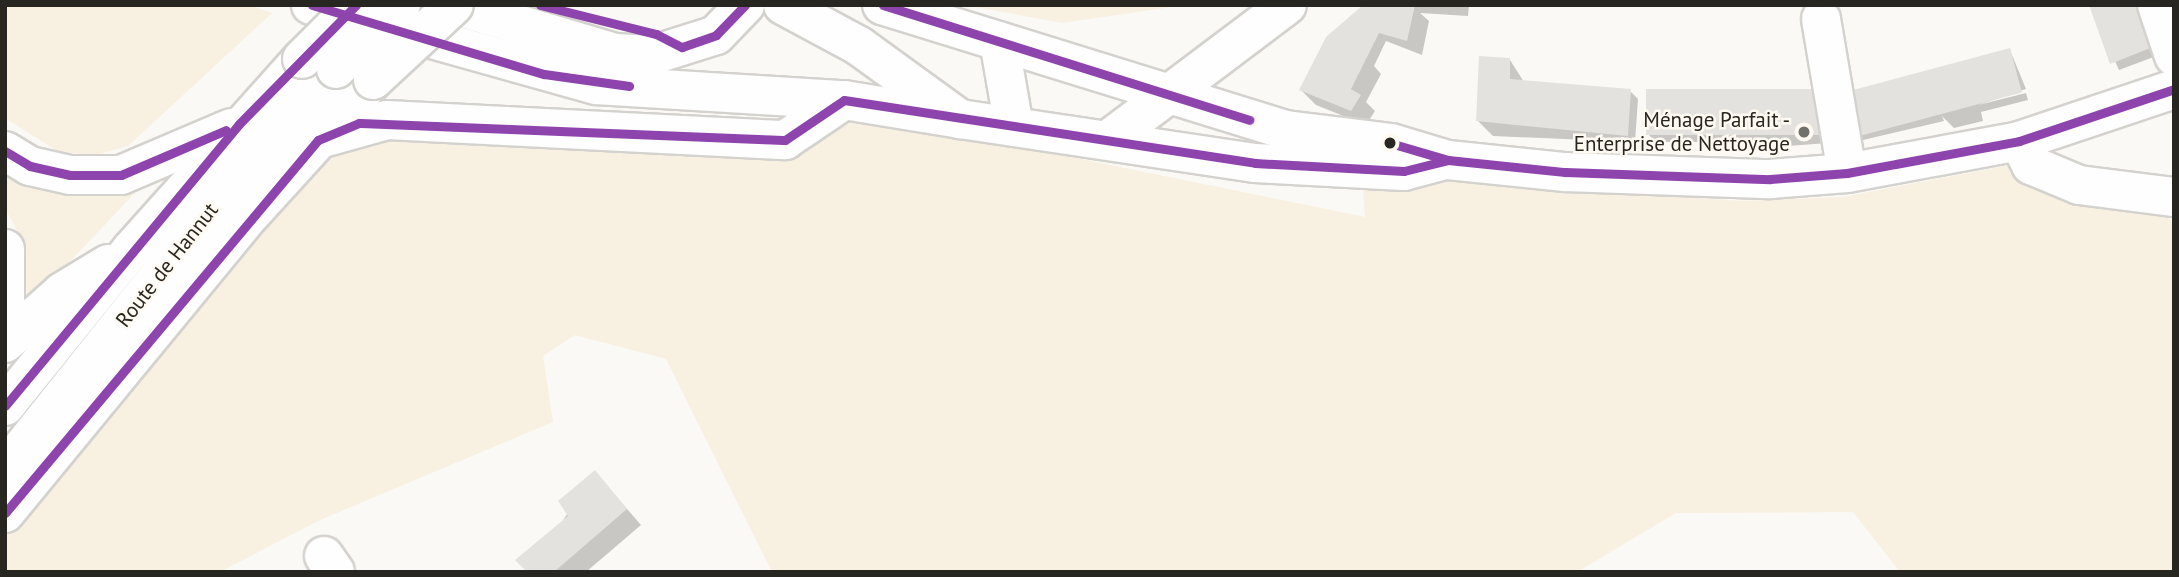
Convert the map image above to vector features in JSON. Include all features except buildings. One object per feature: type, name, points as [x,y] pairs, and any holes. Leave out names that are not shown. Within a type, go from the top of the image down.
[{"type":"main road","points":[[311,5],[544,74],[596,85],[844,100],[1014,127],[1314,167],[1404,171],[1448,160]]},
{"type":"main road","name":"Route de Hannut","points":[[5,468],[254,156],[319,64],[356,5]]},
{"type":"main road","points":[[319,64],[401,5]]},
{"type":"main road","points":[[5,513],[318,140],[373,80],[454,5],[615,53],[653,55],[716,35],[745,5]]},
{"type":"main road","points":[[539,5],[656,34],[682,47]]},
{"type":"main road","points":[[783,5],[859,46],[960,119]]},
{"type":"main road","points":[[882,5],[1168,90],[1286,130],[1391,143],[1448,160],[1770,179],[1847,173],[2018,141],[2174,89]]},
{"type":"main road","points":[[1108,139],[1168,90],[1287,5]]},
{"type":"main road","points":[[2157,5],[2174,56]]},
{"type":"main road","points":[[1821,19],[1847,173]]},
{"type":"main road","points":[[999,41],[1014,127]]},
{"type":"main road","points":[[544,74],[615,53]]},
{"type":"main road","name":"Route de Hannut","points":[[5,406],[131,250],[239,124],[319,64]]},
{"type":"main road","points":[[318,140],[387,120],[785,140],[844,100]]},
{"type":"main road","points":[[5,150],[30,166],[70,175],[121,174],[239,124]]},
{"type":"main road","points":[[2018,141],[2031,164],[2079,185],[2174,197]]},
{"type":"main road","points":[[5,249],[5,329]]},
{"type":"main road","points":[[5,343],[62,292],[131,250]]},
{"type":"shaded area","points":[[5,5],[249,5],[272,13],[128,146],[95,155],[59,152],[5,118]]},
{"type":"shaded area","points":[[965,5],[1185,5],[1062,23]]},
{"type":"shaded area","points":[[871,116],[1365,217],[1362,176],[1743,201],[1842,197],[2011,165],[2166,202],[2174,233],[2174,572],[1900,572],[1853,512],[1676,513],[1577,572],[772,572],[666,359],[575,335],[543,356],[553,422],[320,520],[220,572],[5,572],[5,527],[295,179],[343,152],[394,131],[787,148]]},
{"type":"shaded area","points":[[5,165],[148,179],[28,306],[21,238],[5,208]]},
{"type":"transit line","points":[[312,5],[544,74],[629,86]]},
{"type":"transit line","points":[[5,406],[239,124],[356,5]]},
{"type":"transit line","points":[[540,5],[656,34],[682,47],[716,35],[745,5]]},
{"type":"transit line","points":[[883,5],[1249,120]]},
{"type":"transit line","points":[[1390,143],[1448,160],[1565,172],[1770,179],[1847,173],[2019,141],[2174,89]]},
{"type":"transit line","points":[[5,513],[318,140],[359,123],[785,140],[844,100],[1255,163],[1404,171],[1448,160]]},
{"type":"transit line","points":[[5,151],[30,166],[70,175],[121,175],[226,130]]},
{"type":"place","name":"Ménage Parfait - Enterprise de Nettoyage","points":[[1804,132]]}]
